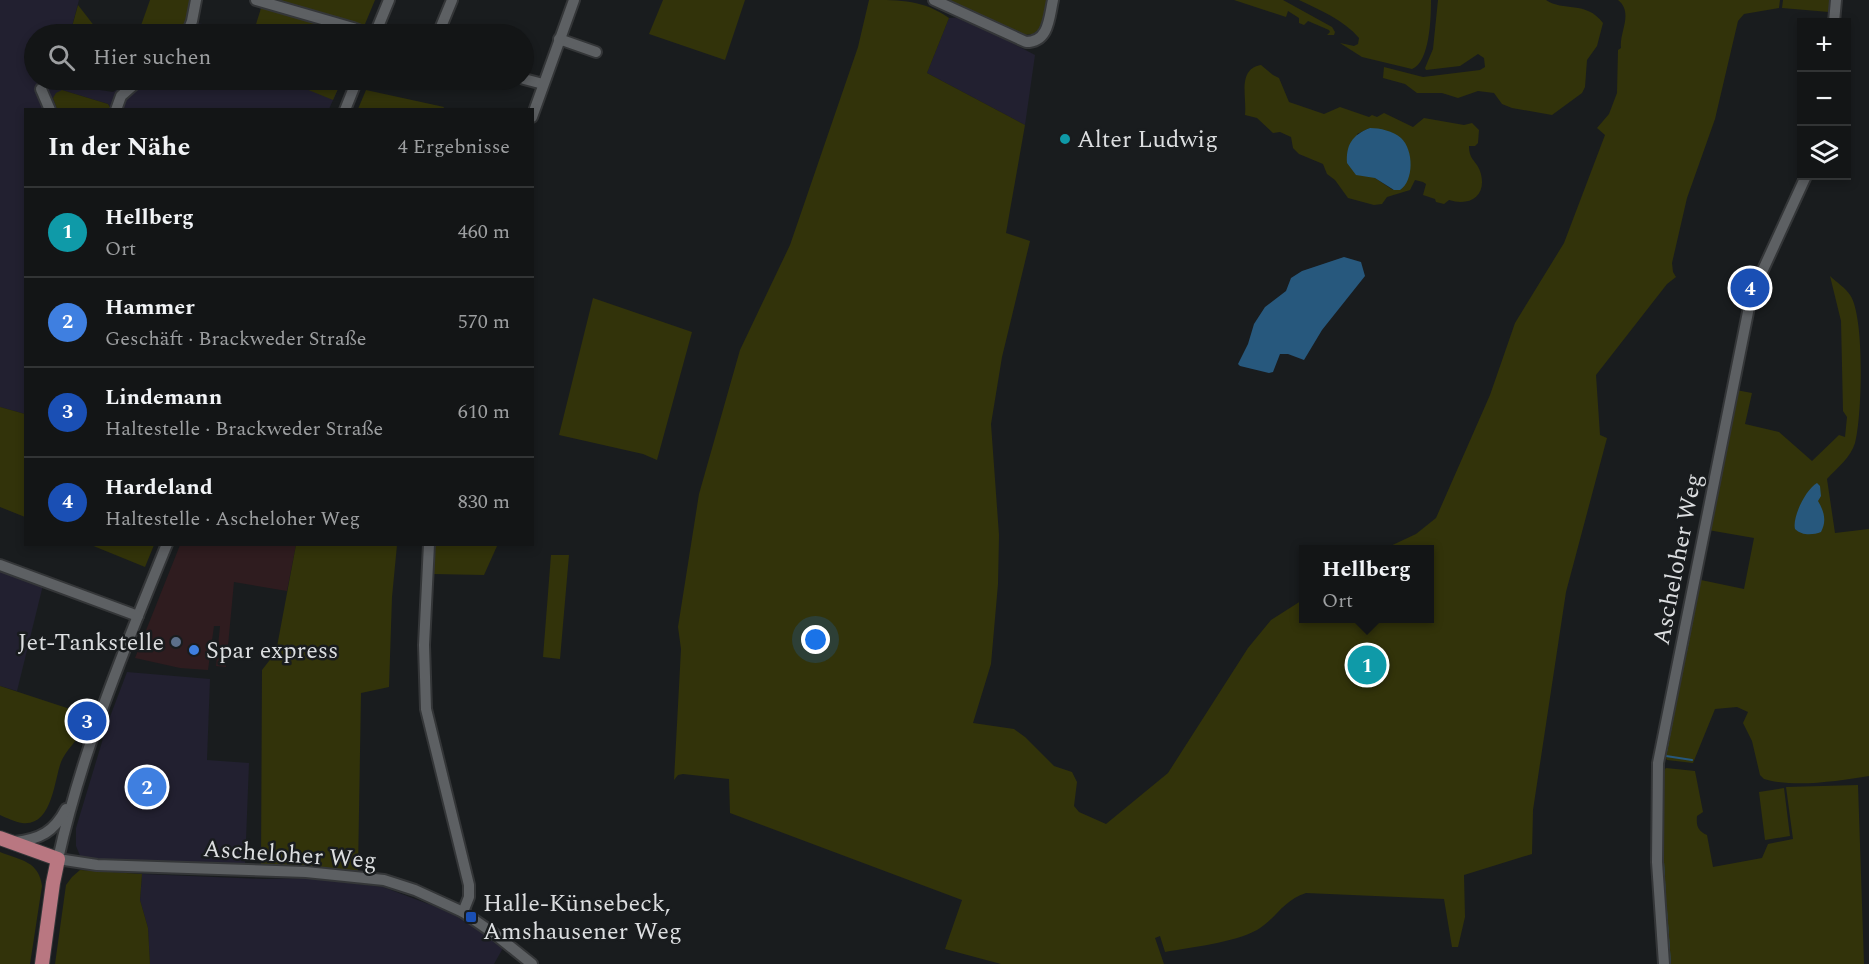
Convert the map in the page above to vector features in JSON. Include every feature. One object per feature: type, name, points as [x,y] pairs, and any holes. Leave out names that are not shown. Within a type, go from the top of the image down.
[{"type":"main road","points":[[5,840],[58,859],[42,964]]},
{"type":"street","points":[[191,24],[196,0]]},
{"type":"street","points":[[256,0],[335,24]]},
{"type":"street","points":[[379,24],[389,0]]},
{"type":"street","points":[[442,24],[452,0]]},
{"type":"street","points":[[534,111],[574,0]]},
{"type":"street","points":[[934,0],[1026,42],[1033,42],[1044,36],[1053,0]]},
{"type":"street","points":[[1834,18],[1836,0]]},
{"type":"street","points":[[559,39],[596,52]]},
{"type":"street","points":[[534,82],[543,84]]},
{"type":"street","points":[[41,90],[49,108]]},
{"type":"street","points":[[117,108],[121,96],[128,90]]},
{"type":"street","points":[[346,108],[353,90]]},
{"type":"street","name":"Ascheloher Weg","points":[[1664,964],[1657,862],[1658,763],[1751,299],[1804,180]]},
{"type":"street","points":[[58,859],[73,796],[109,689],[166,546]]},
{"type":"street","points":[[429,546],[424,645],[426,709],[469,885],[469,897],[463,912]]},
{"type":"street","points":[[0,565],[138,616]]},
{"type":"street","points":[[5,840],[31,840],[50,832],[61,819],[73,796]]},
{"type":"street","name":"Ascheloher Weg","points":[[58,859],[97,865],[306,872],[384,880],[415,890],[463,912],[532,964]]},
{"type":"shaded area","points":[[0,0],[79,0],[73,24],[24,24],[24,90],[62,90],[56,108],[24,108],[24,414],[0,407]]},
{"type":"shaded area","points":[[150,0],[192,0],[186,24],[142,24]]},
{"type":"shaded area","points":[[192,0],[201,0],[197,23],[203,24],[186,24]]},
{"type":"shaded area","points":[[275,0],[375,0],[365,24],[357,24]]},
{"type":"shaded area","points":[[663,0],[745,0],[725,60],[649,34]]},
{"type":"shaded area","points":[[869,0],[912,2],[939,12],[949,18],[927,73],[1025,125],[1006,233],[1030,241],[1002,357],[991,424],[999,535],[998,584],[991,664],[973,723],[1014,729],[1054,766],[1072,772],[1077,782],[1074,806],[1079,812],[1106,824],[1168,773],[1248,648],[1271,620],[1299,602],[1299,623],[1434,623],[1434,545],[1393,545],[1416,534],[1436,518],[1490,395],[1515,323],[1564,243],[1605,135],[1597,128],[1609,114],[1617,93],[1618,50],[1621,48],[1625,17],[1623,5],[1618,0],[1780,0],[1779,8],[1744,14],[1738,21],[1715,119],[1687,198],[1672,263],[1676,277],[1667,284],[1596,375],[1600,435],[1607,438],[1566,592],[1533,810],[1532,854],[1464,875],[1465,917],[1458,947],[1452,947],[1444,899],[1306,893],[1291,900],[1257,930],[1236,938],[1165,952],[1160,936],[1155,938],[1164,964],[1001,964],[945,949],[962,900],[730,813],[729,779],[683,774],[678,775],[674,780],[681,649],[678,627],[699,494],[740,350],[790,245],[858,47]]},
{"type":"shaded area","points":[[944,0],[1047,0],[1043,26],[1033,34],[1025,35]]},
{"type":"shaded area","points":[[1234,0],[1283,0],[1332,27],[1334,35],[1327,35],[1329,30],[1308,21],[1304,25],[1299,23],[1299,18],[1288,11],[1286,17]]},
{"type":"shaded area","points":[[1299,0],[1431,0],[1431,17],[1423,58],[1412,69],[1362,57],[1340,43],[1354,46],[1358,44],[1359,38],[1353,32],[1331,16]]},
{"type":"shaded area","points":[[1438,0],[1546,0],[1589,11],[1603,23],[1597,46],[1587,60],[1585,87],[1582,93],[1552,115],[1512,108],[1502,104],[1494,93],[1478,91],[1458,98],[1442,93],[1417,93],[1405,84],[1383,78],[1384,67],[1423,77],[1480,70],[1485,67],[1484,58],[1478,54],[1460,66],[1426,70],[1433,49]]},
{"type":"shaded area","points":[[1783,0],[1830,0],[1829,12],[1782,8]]},
{"type":"shaded area","points":[[78,5],[93,24],[73,24]]},
{"type":"shaded area","points":[[262,5],[321,24],[257,24]]},
{"type":"shaded area","points":[[262,5],[325,24],[256,24]]},
{"type":"shaded area","points":[[963,17],[1035,55],[1025,125],[927,73],[949,18]]},
{"type":"shaded area","points":[[1261,65],[1279,78],[1289,102],[1324,114],[1340,107],[1369,117],[1372,115],[1377,117],[1384,113],[1413,127],[1424,118],[1464,125],[1472,123],[1479,130],[1478,143],[1475,146],[1469,146],[1469,151],[1480,171],[1482,187],[1480,193],[1471,200],[1457,202],[1449,200],[1444,204],[1423,195],[1426,184],[1415,180],[1410,190],[1387,197],[1382,204],[1374,205],[1348,198],[1335,180],[1327,174],[1323,164],[1299,154],[1293,148],[1291,137],[1280,132],[1273,133],[1257,118],[1245,115],[1246,78],[1254,68]],"holes":[[[1370,128],[1393,190],[1375,178],[1357,134]]]},
{"type":"shaded area","points":[[62,90],[113,92],[116,90],[338,90],[329,108],[110,108],[108,104]]},
{"type":"shaded area","points":[[62,90],[108,104],[110,108],[57,108],[53,98]]},
{"type":"shaded area","points":[[308,90],[338,90],[333,100]]},
{"type":"shaded area","points":[[366,90],[444,107],[444,108],[358,108]]},
{"type":"shaded area","points":[[1830,276],[1850,295],[1855,306],[1860,344],[1859,412],[1855,443],[1847,458],[1827,479],[1835,533],[1869,529],[1869,776],[1830,782],[1802,783],[1764,779],[1760,775],[1752,741],[1743,723],[1748,712],[1737,707],[1715,709],[1693,763],[1667,760],[1665,757],[1701,580],[1744,589],[1754,538],[1708,530],[1736,390],[1752,393],[1745,424],[1779,432],[1812,461],[1839,435],[1845,437],[1847,417],[1843,411],[1841,321]]},
{"type":"shaded area","points":[[593,298],[692,332],[657,460],[643,454],[559,435]]},
{"type":"shaded area","points":[[0,407],[24,414],[24,517],[0,507]]},
{"type":"shaded area","points":[[93,546],[154,546],[145,567]]},
{"type":"shaded area","points":[[180,546],[296,546],[287,591],[234,582],[226,667],[216,666],[220,626],[214,626],[208,670],[180,668],[135,658]]},
{"type":"shaded area","points":[[296,546],[397,546],[392,597],[389,687],[361,693],[358,871],[261,866],[262,670],[276,652]]},
{"type":"shaded area","points":[[435,546],[497,546],[484,575],[433,574]]},
{"type":"shaded area","points":[[551,555],[569,555],[560,659],[543,657]]},
{"type":"shaded area","points":[[0,568],[43,585],[17,691],[0,686]]},
{"type":"shaded area","points":[[127,672],[210,679],[207,760],[249,763],[245,866],[81,858],[76,846],[76,828],[108,722]]},
{"type":"shaded area","points":[[0,686],[70,709],[66,722],[83,726],[61,762],[46,810],[40,818],[32,822],[22,823],[0,815]]},
{"type":"shaded area","points":[[1666,768],[1695,771],[1703,812],[1697,816],[1697,825],[1707,835],[1713,867],[1762,858],[1768,844],[1793,839],[1786,787],[1858,785],[1864,964],[1668,964],[1662,863],[1662,773]]},
{"type":"shaded area","points":[[1784,788],[1790,836],[1765,840],[1759,792]]},
{"type":"shaded area","points":[[0,852],[33,866],[40,878],[42,886],[30,964],[0,964]]},
{"type":"shaded area","points":[[80,870],[142,874],[140,900],[148,928],[150,964],[55,964],[66,885]]},
{"type":"shaded area","points":[[142,874],[264,879],[307,878],[383,887],[455,914],[503,948],[494,964],[150,964],[148,928],[140,900]]},
{"type":"water","points":[[1370,128],[1390,132],[1405,143],[1411,165],[1408,180],[1400,190],[1394,190],[1375,178],[1356,175],[1347,163],[1351,141]]},
{"type":"water","points":[[1344,257],[1361,262],[1365,276],[1322,330],[1304,360],[1288,354],[1280,354],[1273,372],[1269,373],[1240,366],[1238,364],[1248,344],[1254,324],[1265,307],[1286,291],[1291,278],[1302,271]]},
{"type":"water","points":[[1817,483],[1820,486],[1821,496],[1818,501],[1823,512],[1824,524],[1821,532],[1804,534],[1795,529],[1796,518],[1804,497]]},
{"type":"waterway","points":[[1686,651],[1698,589]]},
{"type":"waterway","points":[[1665,757],[1683,663]]},
{"type":"waterway","points":[[1666,756],[1692,760]]},
{"type":"waterway","points":[[1652,815],[1653,773]]},
{"type":"waterway","points":[[1663,818],[1665,897]]},
{"type":"waterway","points":[[1666,910],[1670,964]]},
{"type":"place","name":"Alter Ludwig","points":[[1065,139]]},
{"type":"place","name":"Hardeland","points":[[1750,288]]},
{"type":"place","name":"Jet-Tankstelle","points":[[176,642]]},
{"type":"place","name":"Spar express","points":[[194,650]]},
{"type":"place","name":"Hellberg","points":[[1367,665]]},
{"type":"place","name":"Lindemann","points":[[87,721]]},
{"type":"place","name":"Hammer","points":[[147,787]]},
{"type":"place","name":"Halle-Künsebeck, Amshausener Weg","points":[[471,917]]}]
